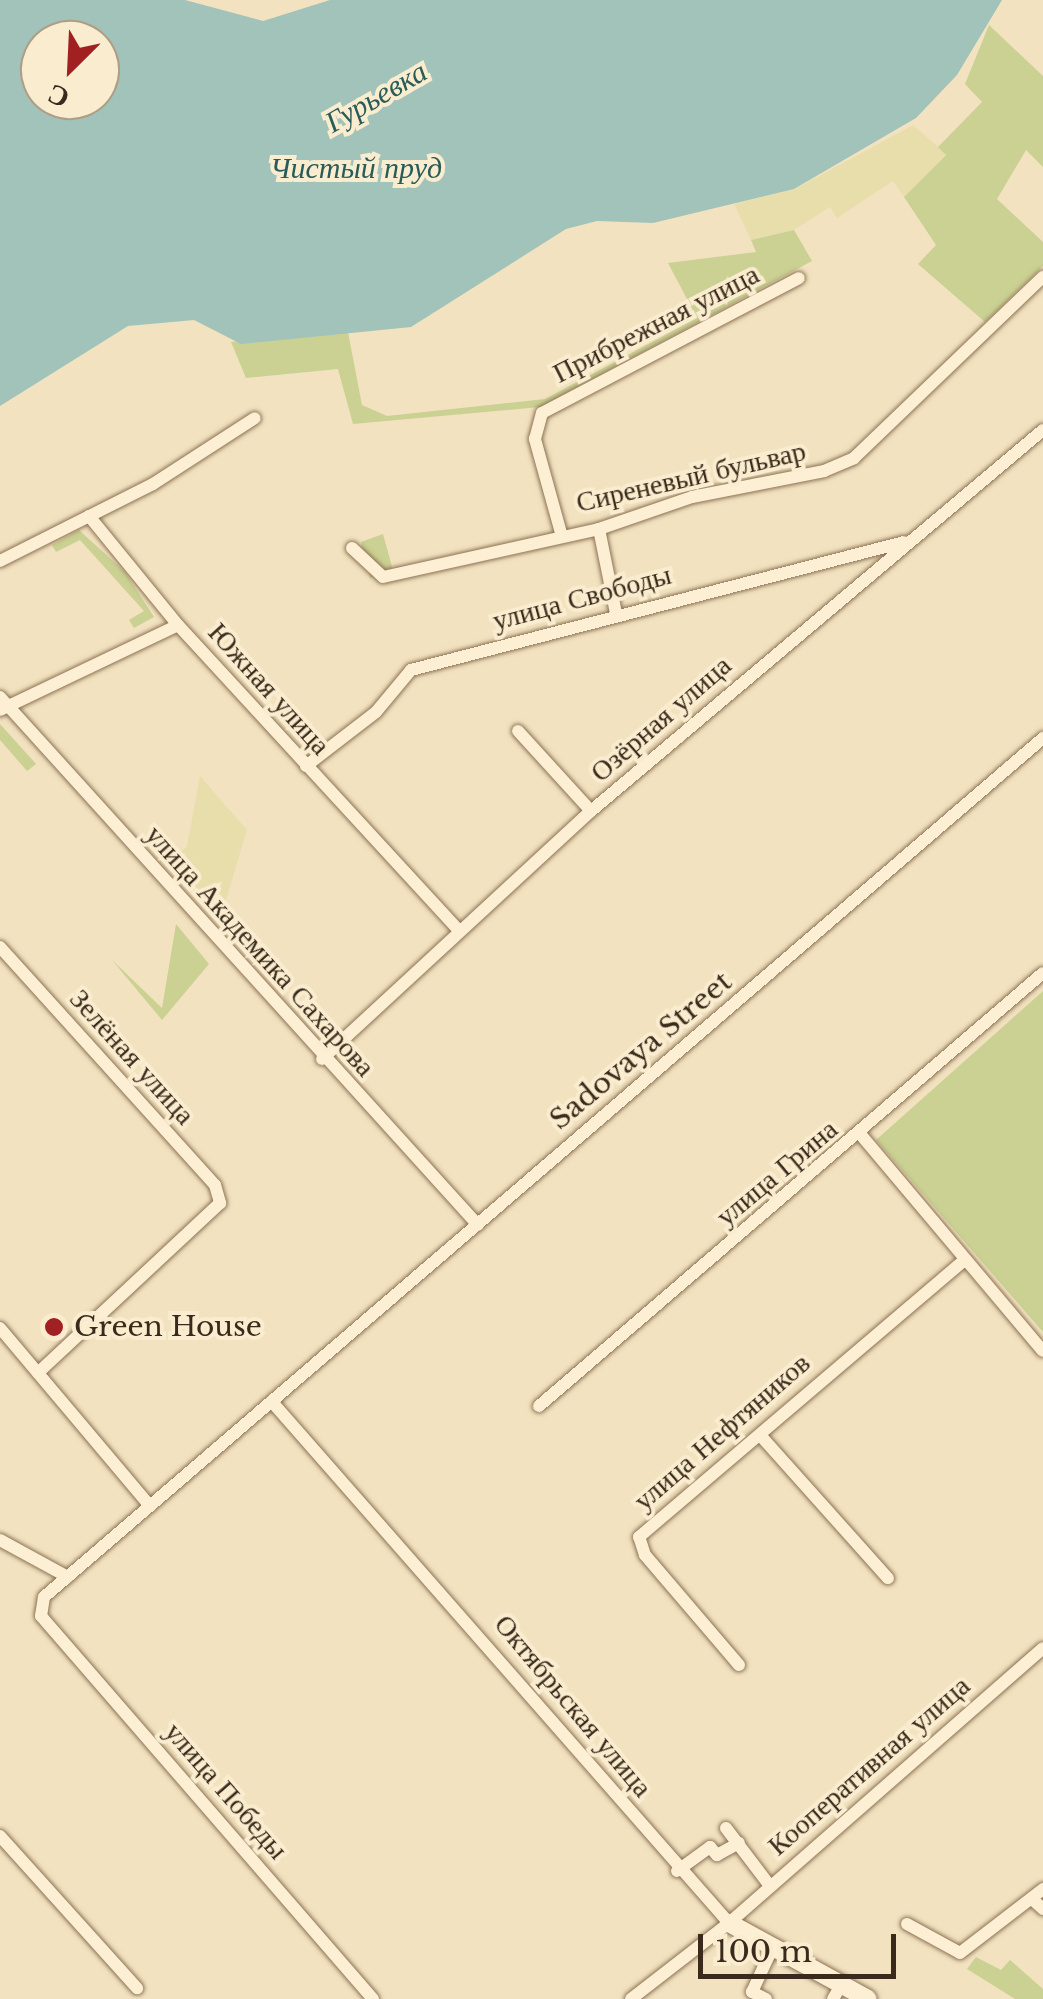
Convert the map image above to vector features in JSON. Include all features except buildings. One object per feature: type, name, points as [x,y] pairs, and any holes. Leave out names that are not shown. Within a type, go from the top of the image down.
[{"type":"street","name":"Сиреневый бульвар","points":[[352,548],[382,577],[561,533],[599,529],[692,497],[824,472],[854,458],[1043,277]]},
{"type":"street","name":"Прибрежная улица","points":[[561,533],[535,438],[542,413],[799,278]]},
{"type":"street","points":[[0,562],[89,516],[255,418]]},
{"type":"street","name":"Озёрная улица","points":[[322,1059],[458,929],[591,811],[906,541],[1043,430]]},
{"type":"street","points":[[89,516],[178,625]]},
{"type":"street","points":[[599,529],[616,613]]},
{"type":"street","name":"улица Свободы","points":[[306,766],[376,712],[411,670],[616,613],[906,541]]},
{"type":"street","name":"Южная улица","points":[[3,704],[178,625],[458,929]]},
{"type":"street","name":"улица Академика Сахарова","points":[[3,704],[322,1059],[478,1225]]},
{"type":"street","points":[[518,731],[591,811]]},
{"type":"street","name":"Sadovaya Street","points":[[41,1616],[44,1597],[1043,738]]},
{"type":"street","name":"Зелёная улица","points":[[0,947],[215,1185],[220,1203],[38,1373]]},
{"type":"street","name":"улица Грина","points":[[539,1406],[861,1135],[1043,973]]},
{"type":"street","points":[[861,1135],[1043,1351]]},
{"type":"street","name":"улица Нефтяников","points":[[740,1665],[644,1555],[640,1537],[964,1260]]},
{"type":"street","points":[[0,1328],[150,1506]]},
{"type":"street","name":"Октябрьская улица","points":[[273,1403],[677,1871],[729,1923],[837,1992],[868,1999]]},
{"type":"street","points":[[760,1435],[888,1578]]},
{"type":"street","points":[[0,1540],[68,1577]]},
{"type":"street","name":"улица Победы","points":[[41,1616],[374,1999]]},
{"type":"street","name":"Кооперативная улица","points":[[632,1999],[729,1923],[1043,1648]]},
{"type":"street","points":[[726,1828],[770,1886]]},
{"type":"street","points":[[0,1836],[137,1988]]},
{"type":"street","points":[[677,1871],[710,1848],[717,1855],[740,1843]]},
{"type":"street","points":[[906,1924],[960,1953],[1043,1888]]},
{"type":"street","points":[[1032,1898],[1043,1909]]},
{"type":"street","points":[[766,1999],[754,1995],[772,1949]]},
{"type":"shaded area","points":[[913,125],[946,154],[904,197],[893,181],[837,218],[830,207],[794,230],[751,240],[734,204],[795,189]]},
{"type":"shaded area","points":[[200,776],[247,830],[220,920],[169,863],[187,846]]},
{"type":"green space","points":[[989,25],[1043,76],[1043,167],[1026,150],[997,199],[1043,242],[1043,266],[985,322],[918,264],[936,245],[904,197],[946,155],[938,147],[982,102],[965,84]]},
{"type":"green space","points":[[794,230],[812,261],[540,407],[353,424],[338,369],[246,378],[231,342],[347,327],[362,405],[387,416],[545,399],[697,318],[668,263],[756,252],[751,240]]},
{"type":"green space","points":[[79,530],[125,572],[154,617],[134,628],[129,620],[144,611],[80,540],[56,552],[52,545]]},
{"type":"green space","points":[[383,534],[394,574],[370,578],[361,542]]},
{"type":"green space","points":[[0,724],[36,764],[27,771],[0,740]]},
{"type":"green space","points":[[176,924],[209,964],[162,1020],[112,960],[162,1008]]},
{"type":"green space","points":[[1043,991],[1043,1332],[876,1140]]},
{"type":"green space","points":[[976,1957],[1001,1970],[1010,1960],[1043,1989],[1043,1999],[1015,1999],[967,1969]]},
{"type":"water","name":"Чистый пруд","points":[[0,0],[185,0],[263,21],[330,0],[1002,0],[957,75],[916,118],[794,189],[653,223],[597,221],[566,229],[411,327],[241,344],[194,320],[128,326],[0,406]]},
{"type":"place","name":"Green House","points":[[54,1327]]},
{"type":"water label","name":"Гурьевка","points":[[376,97]]}]
